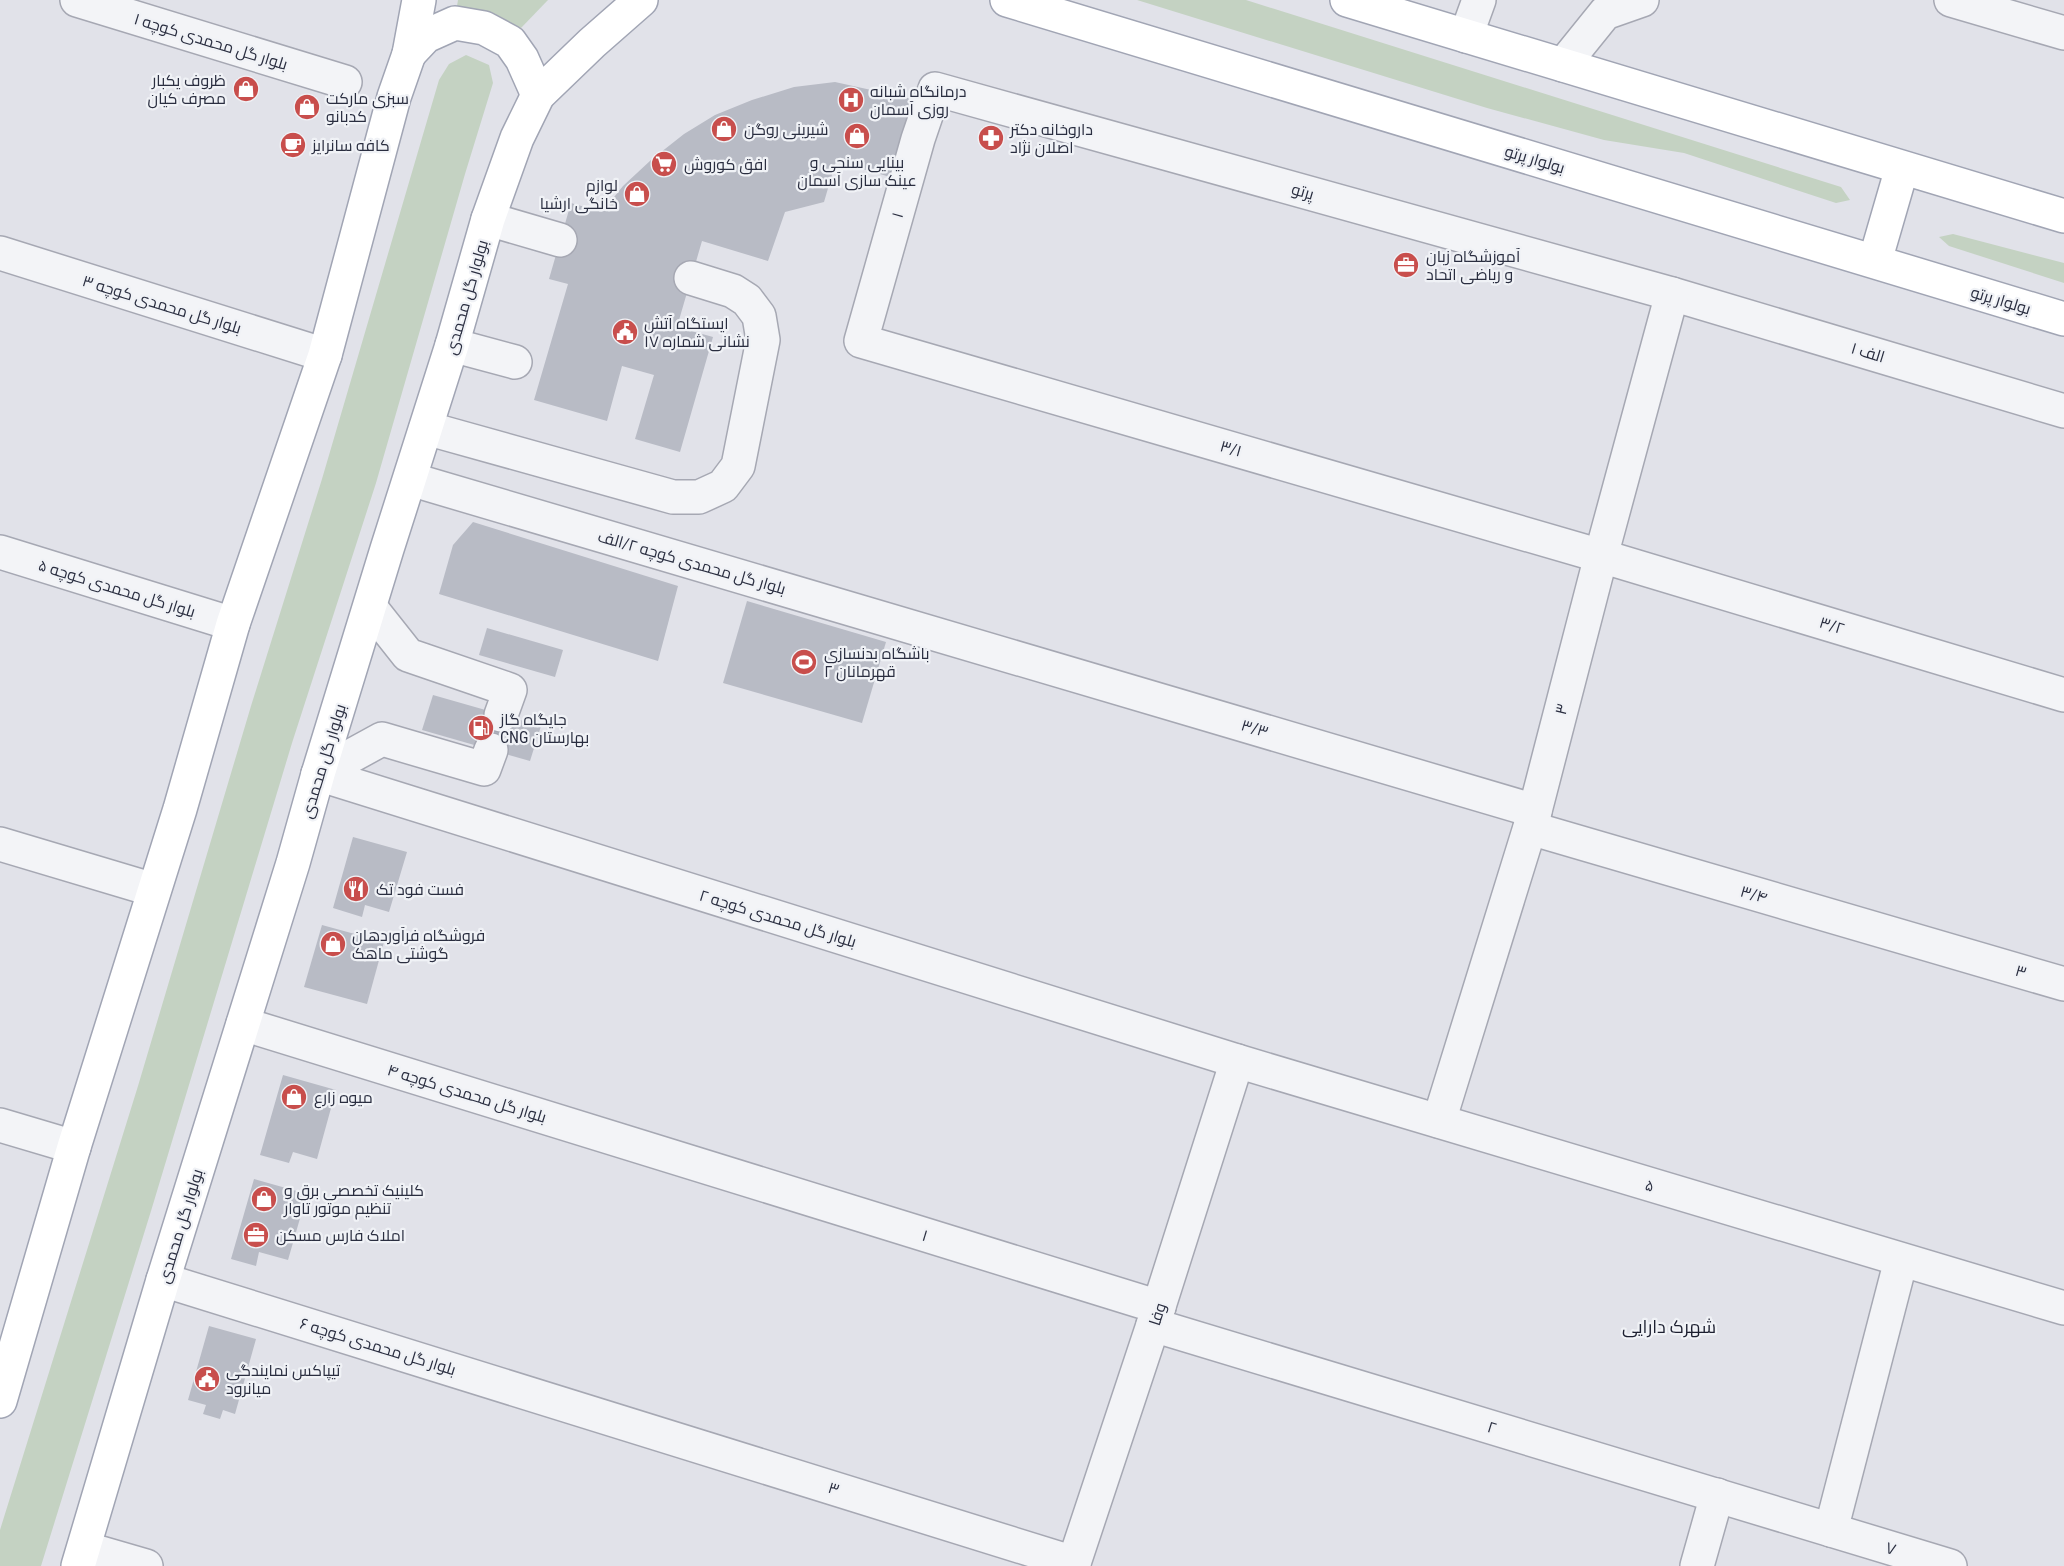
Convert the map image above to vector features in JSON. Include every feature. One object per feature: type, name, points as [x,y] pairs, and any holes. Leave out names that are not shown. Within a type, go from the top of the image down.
[{"type":"main road","points":[[0,1401],[74,1147],[180,809],[234,624],[325,354],[394,97],[409,54],[418,0]]},
{"type":"main road","name":"بولوار گل محمدی","points":[[81,1557],[163,1280],[452,345],[488,219],[517,138],[538,95],[641,0]]},
{"type":"main road","name":"بولوار پرتو","points":[[1007,0],[2064,319]]},
{"type":"main road","points":[[1347,0],[2064,216]]},
{"type":"main road","points":[[409,54],[426,36],[455,23],[484,28],[510,42],[522,59],[538,95]]},
{"type":"main road","points":[[1875,261],[1902,168]]},
{"type":"street","name":"بلوار گل محمدی کوچه ۱","points":[[77,0],[345,82]]},
{"type":"street","points":[[1466,36],[1479,0]]},
{"type":"street","points":[[1563,65],[1605,13],[1642,0]]},
{"type":"street","points":[[1951,0],[2064,33]]},
{"type":"street","name":"پرتو","points":[[934,89],[1672,294]]},
{"type":"street","name":"۱","points":[[861,341],[934,89]]},
{"type":"street","points":[[488,219],[560,240]]},
{"type":"street","name":"بلوار گل محمدی کوچه ۳","points":[[0,253],[325,354]]},
{"type":"street","points":[[426,428],[673,496],[699,497],[723,486],[738,466],[763,340],[759,316],[747,300],[733,291],[691,278]]},
{"type":"street","name":"۱ الف","points":[[1672,294],[2064,411]]},
{"type":"street","name":"۳","points":[[1439,1121],[1532,819],[1672,294]]},
{"type":"street","name":"۳/۱","points":[[861,341],[1601,556]]},
{"type":"street","points":[[452,345],[515,362]]},
{"type":"street","name":"بلوار گل محمدی کوچه ۲/الف","points":[[410,479],[974,644]]},
{"type":"street","name":"بلوار گل محمدی کوچه ۵","points":[[0,552],[234,624]]},
{"type":"street","name":"۳/۲","points":[[1601,556],[2064,695]]},
{"type":"street","points":[[370,608],[408,655],[510,690],[501,714]]},
{"type":"street","name":"۳/۳","points":[[974,644],[1532,819]]},
{"type":"street","points":[[318,774],[382,738],[484,769],[491,750]]},
{"type":"street","name":"بلوار گل محمدی کوچه ۲","points":[[318,774],[1237,1061]]},
{"type":"street","name":"۳/۴","points":[[1532,819],[1978,959]]},
{"type":"street","points":[[0,844],[154,890]]},
{"type":"street","name":"۳","points":[[1978,959],[2064,984]]},
{"type":"street","name":"بلوار گل محمدی کوچه ۴","points":[[243,1024],[692,1163]]},
{"type":"street","name":"۵","points":[[1237,1061],[2064,1308]]},
{"type":"street","name":"وفا","points":[[1073,1564],[1156,1316],[1237,1061]]},
{"type":"street","points":[[0,1125],[74,1147]]},
{"type":"street","name":"۱","points":[[692,1163],[1156,1316]]},
{"type":"street","points":[[1831,1530],[1901,1260]]},
{"type":"street","name":"بلوار گل محمدی کوچه ۶","points":[[163,1280],[593,1414]]},
{"type":"street","name":"۲","points":[[1156,1316],[1831,1530]]},
{"type":"street","name":"۳","points":[[593,1414],[1073,1564]]},
{"type":"street","points":[[1697,1566],[1717,1495]]},
{"type":"street","name":"۷","points":[[1831,1530],[1950,1566]]},
{"type":"street","points":[[81,1557],[146,1566]]},
{"type":"green space","points":[[458,0],[548,0],[521,28],[457,6]]},
{"type":"green space","points":[[1137,0],[1246,0],[1841,187],[1850,200],[1836,203],[1684,153],[1604,140],[1487,108]]},
{"type":"green space","points":[[466,55],[489,65],[493,83],[376,483],[292,743],[41,1566],[0,1566],[0,1530],[138,1086],[251,706],[322,479],[439,80],[449,64]]},
{"type":"green space","points":[[1953,234],[2064,263],[2064,283],[1949,246],[1939,237]]},
{"type":"building","points":[[835,82],[912,99],[890,177],[836,161],[824,202],[785,212],[768,261],[702,241],[677,327],[713,337],[680,452],[635,439],[654,375],[622,366],[607,421],[534,400],[568,284],[549,279],[571,203],[602,212],[623,186],[651,160],[684,134],[715,115],[794,87]]},
{"type":"building","points":[[473,522],[678,586],[658,661],[439,594],[453,545]]},
{"type":"building","name":"باشگاه بدنسازی قهرمانان ۲","points":[[747,601],[886,642],[862,723],[723,683]]},
{"type":"building","points":[[487,628],[563,650],[555,677],[479,655]]},
{"type":"building","name":"جایگاه گاز CNG بهارستان","points":[[433,695],[541,726],[530,761],[422,730]]},
{"type":"building","points":[[353,837],[407,852],[389,912],[365,905],[362,917],[333,908]]},
{"type":"building","points":[[322,925],[384,942],[367,1004],[304,987]]},
{"type":"building","points":[[283,1075],[336,1090],[317,1159],[293,1152],[289,1163],[260,1155]]},
{"type":"building","points":[[254,1179],[307,1194],[288,1260],[259,1252],[256,1266],[231,1259]]},
{"type":"building","points":[[209,1326],[256,1339],[235,1414],[223,1410],[220,1419],[203,1414],[206,1405],[188,1400]]},
{"type":"place","name":"ظروف یکبار مصرف کیان","points":[[246,89]]},
{"type":"place","name":"درمانگاه شبانه روزی آسمان","points":[[851,100]]},
{"type":"place","name":"سبزی مارکت کدبانو","points":[[307,107]]},
{"type":"place","name":"شیرینی روگن","points":[[724,129]]},
{"type":"place","name":"بينایی سنجی و عینک سازی آسمان","points":[[857,136]]},
{"type":"place","name":"داروخانه دکتر اصلان نژاد","points":[[991,138]]},
{"type":"place","name":"کافه سانرایز","points":[[293,145]]},
{"type":"place","name":"افق کوروش","points":[[664,164]]},
{"type":"place","name":"لوازم خانگی ارشیا","points":[[637,194]]},
{"type":"place","name":"آموزشگاه زبان و ریاضی اتحاد","points":[[1406,265]]},
{"type":"place","name":"ایستگاه آتش نشانی شماره ۱۷","points":[[625,332]]},
{"type":"place","name":"باشگاه بدنسازی قهرمانان ۲","points":[[804,662]]},
{"type":"place","name":"جایگاه گاز CNG بهارستان","points":[[481,728]]},
{"type":"place","name":"فست فود تک","points":[[356,889]]},
{"type":"place","name":"فروشگاه فرآوردهان گوشتی ماهک","points":[[333,944]]},
{"type":"place","name":"میوه زارع","points":[[294,1097]]},
{"type":"place","name":"کلینیک تخصصی برق و تنظیم موتور تاوار","points":[[264,1199]]},
{"type":"place","name":"املاک فارس مسکن","points":[[256,1235]]},
{"type":"place","name":"تیپاکس نمایندگی میانرود","points":[[207,1379]]},
{"type":"district","name":"شهرک دارایی","points":[[1669,1327]]}]
